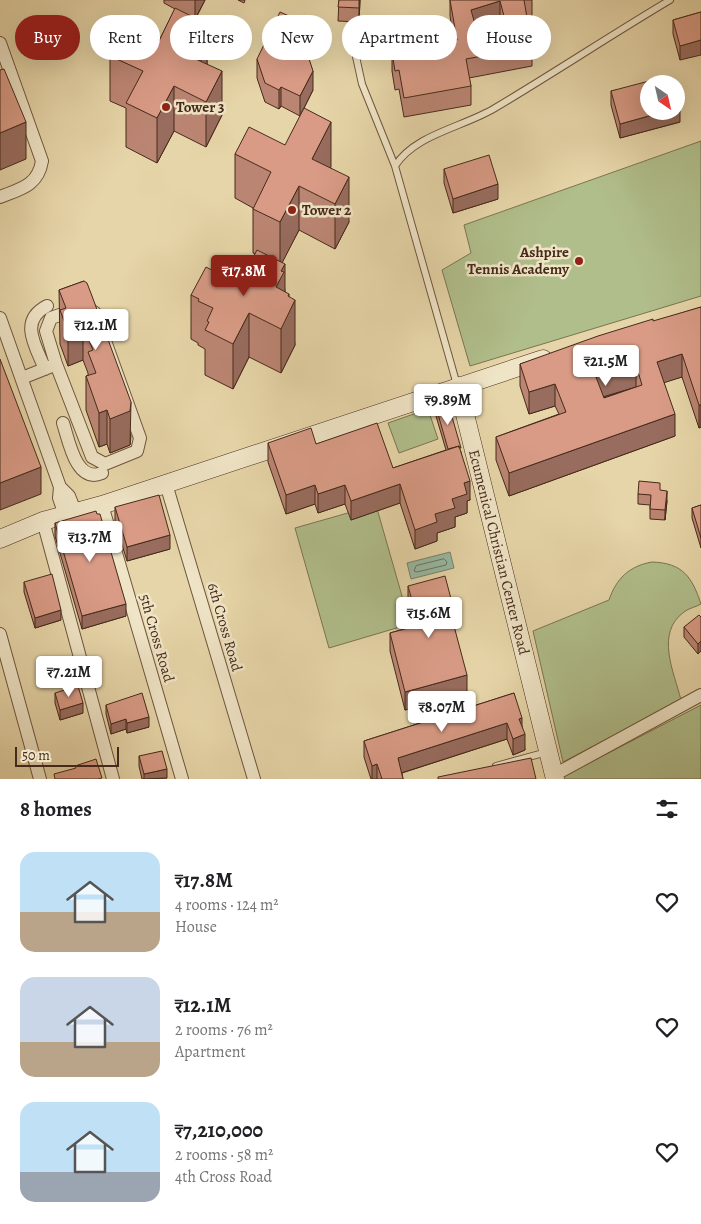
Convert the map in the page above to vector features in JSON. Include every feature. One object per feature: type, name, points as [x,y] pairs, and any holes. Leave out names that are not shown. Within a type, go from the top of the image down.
[{"type":"street","points":[[0,43],[42,161],[40,171],[28,186],[0,197]]},
{"type":"street","points":[[0,206],[19,196]]},
{"type":"street","points":[[47,306],[41,309],[33,318],[30,332],[76,418],[92,457],[105,464],[137,451],[140,438],[102,331],[95,313],[85,306],[51,318],[46,331],[50,367]]},
{"type":"street","points":[[0,318],[60,486],[69,496],[70,513]]},
{"type":"street","points":[[0,539],[43,521],[102,505],[561,353]]},
{"type":"street","points":[[22,378],[50,367]]},
{"type":"street","name":"Ecumenical Christian Center Road","points":[[458,386],[554,777]]},
{"type":"street","points":[[42,432],[76,418]]},
{"type":"street","points":[[62,423],[79,468],[89,475],[102,473]]},
{"type":"street","name":"6th Cross Road","points":[[166,484],[254,779]]},
{"type":"street","name":"5th Cross Road","points":[[102,505],[182,779]]},
{"type":"street","points":[[43,521],[114,779]]},
{"type":"street","points":[[0,634],[4,661],[40,779]]},
{"type":"street","points":[[554,777],[701,695]]},
{"type":"lane","points":[[395,166],[402,155],[421,142],[493,110],[670,0]]},
{"type":"lane","points":[[357,60],[362,84],[395,166],[458,386]]},
{"type":"lane","points":[[485,769],[548,752]]},
{"type":"shaded area","name":"Ashpire Tennis Academy","points":[[701,141],[701,296],[470,366],[442,270],[471,253],[464,225]]},
{"type":"shaded area","points":[[428,409],[438,439],[399,453],[388,423]]},
{"type":"shaded area","points":[[376,505],[410,624],[329,648],[295,528]]},
{"type":"shaded area","points":[[652,562],[671,565],[685,573],[694,586],[701,604],[684,612],[675,621],[670,631],[669,653],[681,700],[563,762],[533,631],[609,600],[615,586],[624,575],[630,570]]},
{"type":"shaded area","points":[[701,705],[701,779],[563,779],[562,777]]},
{"type":"water","points":[[450,552],[454,568],[411,579],[407,563]]},
{"type":"building","points":[[339,0],[359,0],[359,8],[338,7]]},
{"type":"building","points":[[450,0],[524,0],[527,15],[504,15],[500,1],[471,10],[472,15],[467,15],[466,59],[471,86],[404,98],[399,70],[395,71],[393,60],[457,60],[457,15],[453,15]]},
{"type":"building","points":[[175,8],[189,15],[172,15]]},
{"type":"building","points":[[701,12],[701,40],[680,46],[673,20]]},
{"type":"building","points":[[170,18],[170,60],[198,60],[222,71],[206,102],[174,86],[157,118],[126,103],[143,71],[119,60],[160,60],[160,39]]},
{"type":"building","points":[[262,49],[262,60],[309,60],[313,71],[300,96],[281,87],[279,90],[265,83],[257,59]]},
{"type":"building","points":[[4,69],[26,122],[0,133],[0,70]]},
{"type":"building","points":[[640,83],[640,118],[620,124],[611,91]]},
{"type":"building","points":[[304,108],[331,122],[312,159],[349,177],[335,204],[299,186],[280,222],[253,209],[271,172],[235,154],[249,127],[285,145]]},
{"type":"building","points":[[489,155],[498,184],[453,199],[444,169]]},
{"type":"building","points":[[257,250],[285,264],[281,271],[284,272],[276,287],[289,294],[288,296],[295,300],[281,329],[249,313],[233,344],[205,330],[213,308],[198,301],[199,299],[191,295],[206,267],[239,284]]},
{"type":"building","points":[[84,281],[87,283],[131,402],[130,411],[110,419],[107,410],[99,413],[86,376],[96,373],[88,352],[93,350],[83,326],[68,332],[60,310],[66,308],[59,290]]},
{"type":"building","points":[[701,307],[701,405],[699,405],[682,354],[657,362],[675,414],[509,473],[496,437],[566,412],[555,384],[529,392],[520,364],[598,336],[653,319],[653,321]],"holes":[[[636,365],[642,385],[604,398],[596,377]]]},
{"type":"building","points":[[0,359],[41,467],[0,483]]},
{"type":"building","points":[[448,403],[461,448],[459,446],[448,449],[436,407]]},
{"type":"building","points":[[377,423],[393,468],[459,446],[470,481],[464,483],[467,494],[452,499],[455,508],[435,514],[437,522],[415,530],[400,484],[351,501],[345,485],[318,494],[315,485],[286,495],[268,443],[311,428],[316,444]]},
{"type":"building","points":[[639,481],[660,483],[660,490],[667,491],[665,510],[650,509],[651,495],[638,494]]},
{"type":"building","points":[[159,495],[170,535],[127,547],[115,507]]},
{"type":"building","points":[[701,505],[701,538],[692,508]]},
{"type":"building","points":[[96,511],[97,514],[100,514],[126,604],[82,616],[55,523]]},
{"type":"building","points":[[52,574],[61,610],[35,618],[24,582]]},
{"type":"building","points":[[445,576],[454,610],[450,611],[467,675],[405,692],[390,633],[419,625],[408,586]]},
{"type":"building","points":[[699,615],[701,617],[701,641],[698,644],[684,627]]},
{"type":"building","points":[[78,686],[83,703],[60,710],[55,693]]},
{"type":"building","points":[[142,693],[149,717],[127,723],[126,719],[111,724],[106,705]]},
{"type":"building","points":[[514,693],[522,718],[519,719],[525,734],[513,739],[507,723],[398,758],[403,779],[382,779],[377,764],[372,766],[364,741]]},
{"type":"building","points":[[162,751],[167,769],[144,774],[139,756]]},
{"type":"building","points":[[531,758],[536,779],[438,779],[438,777]]},
{"type":"building","points":[[96,759],[102,778],[55,779],[54,774],[76,768],[75,766]]},
{"type":"place","name":"Tower 3","points":[[166,107]]},
{"type":"place","name":"Tower 2","points":[[292,210]]},
{"type":"place","name":"Ashpire Tennis Academy","points":[[579,261]]}]
